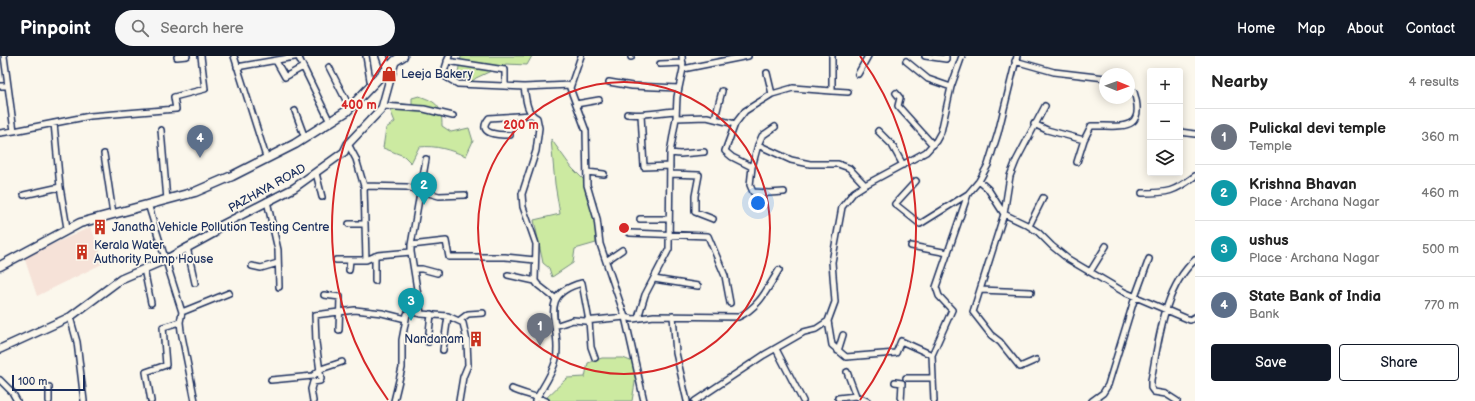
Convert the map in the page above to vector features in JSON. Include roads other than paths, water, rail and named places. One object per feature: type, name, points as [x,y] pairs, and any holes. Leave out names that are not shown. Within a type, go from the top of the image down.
[{"type":"main road","points":[[0,266],[67,228],[194,192],[232,176],[305,138],[350,108],[395,61],[403,56]]},
{"type":"street","points":[[4,56],[14,131]]},
{"type":"street","points":[[177,57],[188,56]]},
{"type":"street","points":[[0,133],[90,116],[176,109],[174,97],[205,90],[201,56]]},
{"type":"street","points":[[234,56],[266,157]]},
{"type":"street","points":[[237,67],[299,56],[330,122]]},
{"type":"street","points":[[366,56],[371,86]]},
{"type":"street","points":[[383,56],[388,70]]},
{"type":"street","points":[[581,56],[570,86],[586,131],[587,185],[597,219],[600,244],[625,317],[644,401]]},
{"type":"street","points":[[638,318],[645,295],[669,249],[670,153],[683,66],[682,56]]},
{"type":"street","points":[[660,64],[683,66],[748,56]]},
{"type":"street","points":[[832,56],[832,91]]},
{"type":"street","points":[[858,74],[868,56]]},
{"type":"street","points":[[925,56],[946,59],[946,56]]},
{"type":"street","points":[[932,355],[900,341],[896,353],[846,357],[838,351],[832,345],[828,321],[835,302],[832,262],[842,207],[854,192],[926,152],[933,145],[941,132],[951,88],[962,56]]},
{"type":"street","points":[[505,86],[505,70],[448,59],[444,72],[446,77],[458,84],[524,87],[570,86]]},
{"type":"street","points":[[916,181],[895,204],[920,224],[968,194],[980,181],[988,165],[998,134],[1016,59],[1054,72],[1099,77]]},
{"type":"street","points":[[276,60],[285,77],[303,67]]},
{"type":"street","name":"PAZHAYA ROAD","points":[[0,349],[70,317],[110,286],[165,260],[214,233],[218,227],[294,188],[316,173],[344,152],[348,144],[376,116],[383,106],[395,61]]},
{"type":"street","points":[[906,62],[928,79],[951,88]]},
{"type":"street","points":[[329,67],[350,108]]},
{"type":"street","points":[[767,73],[772,94]]},
{"type":"street","points":[[609,82],[632,86],[679,88]]},
{"type":"street","points":[[0,86],[8,86]]},
{"type":"street","points":[[524,87],[531,115]]},
{"type":"street","points":[[752,167],[732,157],[726,151],[735,124],[745,111],[772,94],[793,88],[848,92]]},
{"type":"street","points":[[715,118],[722,91]]},
{"type":"street","points":[[896,92],[900,98],[898,106],[933,145]]},
{"type":"street","points":[[1077,162],[1084,140],[1091,126],[1109,125],[1125,127],[1132,122],[1136,115],[1137,105],[1135,96]]},
{"type":"street","points":[[576,104],[599,100]]},
{"type":"street","points":[[383,106],[424,109],[439,114],[453,116]]},
{"type":"street","points":[[1036,360],[1020,367],[1000,342],[991,335],[973,312],[1004,214],[1010,176],[1034,124],[1045,106]]},
{"type":"street","points":[[295,111],[305,138]]},
{"type":"street","points":[[627,114],[641,115],[649,112],[676,111]]},
{"type":"street","points":[[510,135],[496,136],[489,133],[485,128],[486,122],[489,118],[531,115],[537,118],[536,151],[522,194],[523,207],[536,244],[535,281]]},
{"type":"street","points":[[641,115],[644,167],[670,166]]},
{"type":"street","points":[[676,118],[715,118],[735,124]]},
{"type":"street","points":[[54,123],[60,187],[67,228]]},
{"type":"street","points":[[1034,124],[1047,130],[1084,140]]},
{"type":"street","points":[[775,127],[762,136],[758,145],[752,167],[750,185],[753,192],[784,192]]},
{"type":"street","points":[[160,130],[167,200]]},
{"type":"street","points":[[878,131],[892,145],[903,165]]},
{"type":"street","points":[[1183,132],[1195,134]]},
{"type":"street","points":[[348,144],[356,159],[364,186],[366,260]]},
{"type":"street","points":[[758,145],[791,160],[810,164],[838,164],[849,168],[865,185]]},
{"type":"street","points":[[670,153],[680,154],[704,152]]},
{"type":"street","points":[[104,154],[113,214]]},
{"type":"street","points":[[421,314],[411,245],[419,191],[426,159]]},
{"type":"street","points":[[587,172],[604,174]]},
{"type":"street","points":[[316,173],[322,197]]},
{"type":"street","points":[[670,174],[699,175],[695,196],[695,212],[713,219]]},
{"type":"street","points":[[1142,193],[1163,193],[1179,188],[1195,176]]},
{"type":"street","points":[[980,181],[988,189],[1004,214],[1029,226],[1068,259],[1124,292],[1190,320],[1195,317]]},
{"type":"street","points":[[364,186],[407,187],[439,196],[465,195]]},
{"type":"street","points":[[24,195],[60,187]]},
{"type":"street","points":[[934,401],[932,355],[952,310],[939,296],[936,286],[968,194]]},
{"type":"street","points":[[1029,226],[1042,198]]},
{"type":"street","points":[[267,201],[278,250],[279,287]]},
{"type":"street","points":[[148,204],[182,312],[180,322],[195,401]]},
{"type":"street","points":[[640,219],[669,219]]},
{"type":"street","points":[[349,224],[365,224]]},
{"type":"street","points":[[630,233],[708,236],[725,276],[730,303]]},
{"type":"street","points":[[411,245],[446,241],[449,257],[505,257],[535,260]]},
{"type":"street","points":[[911,246],[948,253]]},
{"type":"street","points":[[1090,272],[1106,246]]},
{"type":"street","points":[[187,247],[195,283]]},
{"type":"street","points":[[606,261],[622,250]]},
{"type":"street","points":[[336,260],[366,260],[375,256],[411,252]]},
{"type":"street","points":[[375,256],[375,281]]},
{"type":"street","points":[[1092,401],[1102,393],[1108,385],[1135,297],[1149,259]]},
{"type":"street","points":[[349,270],[350,260]]},
{"type":"street","points":[[1177,401],[1166,394],[1154,392],[1151,386],[1166,310],[1180,279],[1195,260]]},
{"type":"street","points":[[252,266],[261,268],[278,262]]},
{"type":"street","points":[[144,269],[152,303]]},
{"type":"street","points":[[414,269],[422,269],[437,273]]},
{"type":"street","points":[[555,326],[573,320],[589,321],[625,317],[633,319],[673,316],[723,318],[738,317],[745,314],[758,304],[779,270]]},
{"type":"street","points":[[508,275],[535,281],[556,300]]},
{"type":"street","points":[[654,279],[698,286]]},
{"type":"street","points":[[536,399],[556,361],[558,345],[553,319],[553,309],[556,300],[563,291],[582,283],[589,321],[591,347],[595,358]]},
{"type":"street","points":[[980,290],[1031,292]]},
{"type":"street","points":[[182,312],[230,293]]},
{"type":"street","points":[[324,295],[340,297],[339,330]]},
{"type":"street","points":[[313,401],[311,385],[313,382],[320,381],[321,369],[316,342],[315,315],[340,311],[368,311],[406,319]]},
{"type":"street","points":[[394,401],[402,368],[402,340],[406,319],[410,313],[448,316],[463,322],[468,365],[463,377],[459,401]]},
{"type":"street","points":[[428,342],[431,314]]},
{"type":"street","points":[[460,320],[468,314],[483,314]]},
{"type":"street","points":[[443,350],[448,316]]},
{"type":"street","points":[[673,316],[676,353],[687,401]]},
{"type":"street","points":[[70,317],[77,342],[84,401]]},
{"type":"street","points":[[695,401],[804,332],[816,329],[828,321]]},
{"type":"street","points":[[151,401],[146,372],[166,365],[162,327],[180,322]]},
{"type":"street","points":[[838,351],[843,335]]},
{"type":"street","points":[[776,349],[803,401]]},
{"type":"street","points":[[271,380],[305,378],[313,376],[321,369],[342,362]]},
{"type":"street","points":[[847,372],[856,396]]},
{"type":"street","points":[[906,378],[933,378]]},
{"type":"street","points":[[0,380],[12,392],[17,401]]},
{"type":"street","points":[[895,382],[902,384],[901,401]]},
{"type":"street","points":[[49,387],[49,401]]},
{"type":"street","points":[[512,389],[536,399],[546,401]]},
{"type":"street","points":[[838,398],[856,396],[867,401]]},
{"type":"place","name":"Leeja Bakery","points":[[389,74]]},
{"type":"place","name":"State Bank of India","points":[[200,158]]},
{"type":"place","name":"Krishna Bhavan","points":[[424,205]]},
{"type":"place","name":"Janatha Vehicle Pollution Testing Centre","points":[[100,227]]},
{"type":"place","name":"Kerala Water Authority Pump House","points":[[82,252]]},
{"type":"place","name":"ushus","points":[[411,321]]},
{"type":"place","name":"Nandanam","points":[[476,339]]},
{"type":"place","name":"Pulickal devi temple","points":[[540,346]]}]
